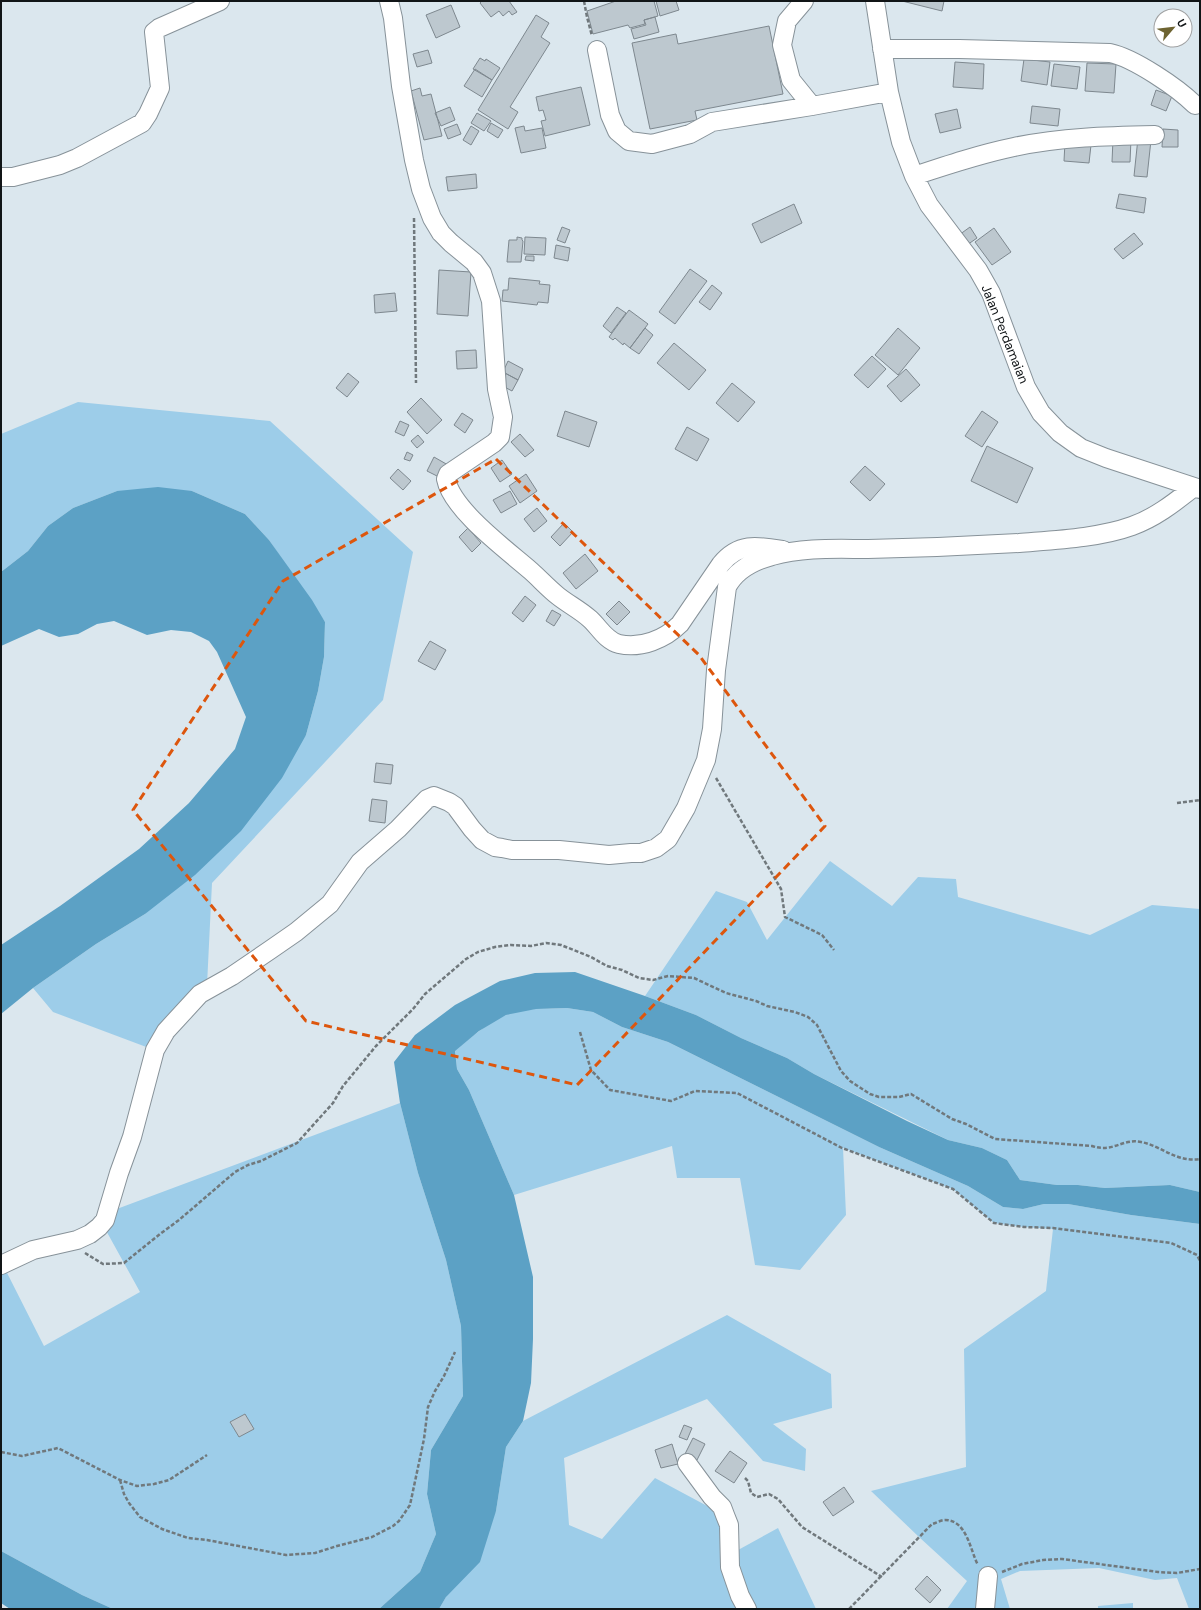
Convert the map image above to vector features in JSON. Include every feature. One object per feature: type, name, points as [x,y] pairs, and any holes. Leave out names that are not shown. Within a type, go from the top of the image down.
[{"type":"street","points":[[1,177],[12,177],[73,160],[142,123],[148,114],[160,88],[154,32],[159,28],[220,1]]},
{"type":"street","points":[[389,1],[393,18],[401,86],[420,189],[432,218],[441,233],[474,262],[482,273],[490,301],[497,389],[503,417],[502,428],[500,437],[494,443],[448,474],[446,479],[453,495],[465,511],[486,532],[547,587],[590,618],[610,640],[618,644],[642,644],[673,631],[680,624],[721,564],[728,555],[734,551],[745,547],[762,546],[792,552]]},
{"type":"street","points":[[804,1],[787,21],[782,45],[791,80],[812,106]]},
{"type":"street","name":"Jalan Perdamaian","points":[[876,1],[889,92],[901,142],[914,176],[929,205],[978,270],[991,293],[1026,387],[1041,413],[1060,433],[1081,448],[1106,458],[1197,488]]},
{"type":"street","points":[[882,49],[959,49],[1110,53],[1128,59],[1182,92],[1195,105]]},
{"type":"street","points":[[597,50],[610,115],[617,131],[629,141],[652,144],[690,134],[712,122],[889,92]]},
{"type":"street","points":[[914,176],[967,159],[1015,147],[1094,136],[1155,135]]},
{"type":"street","points":[[1,1265],[33,1250],[77,1240],[90,1234],[105,1220],[119,1173],[132,1137],[155,1050],[166,1031],[200,994],[296,932],[330,904],[360,862],[398,829],[427,799],[434,796],[449,802],[455,806],[478,836],[495,847],[512,850],[552,849],[609,854],[641,853],[656,848],[668,839],[686,808],[706,760],[712,729],[716,670],[727,588],[732,578],[748,565],[772,556],[792,552],[829,549],[963,546],[1050,541],[1096,535],[1132,526],[1157,514],[1197,488]]},
{"type":"street","points":[[687,1463],[712,1497],[722,1507],[729,1524],[730,1567],[740,1596],[747,1609]]},
{"type":"street","points":[[985,1609],[988,1576]]},
{"type":"path","points":[[584,1],[587,17],[597,50]]},
{"type":"path","points":[[414,216],[416,383]]},
{"type":"path","points":[[706,760],[782,890],[785,917],[822,935],[834,950]]},
{"type":"path","points":[[1176,803],[1200,800]]},
{"type":"path","points":[[65,1243],[103,1264],[124,1263],[179,1220],[235,1172],[297,1143],[333,1103],[343,1086],[376,1046],[413,1009],[425,994],[466,959],[478,952],[495,947],[511,945],[531,946],[546,943],[561,946],[591,957],[607,966],[622,970],[639,978],[653,980],[668,976],[694,978],[726,993],[756,1001],[767,1006],[795,1012],[808,1018],[817,1025],[841,1071],[850,1081],[870,1094],[880,1098],[895,1098],[911,1094],[952,1119],[966,1124],[995,1139],[1092,1146],[1101,1149],[1112,1148],[1132,1141],[1142,1142],[1179,1158],[1194,1160],[1200,1159]]},
{"type":"path","points":[[580,1032],[591,1070],[610,1090],[671,1101],[696,1091],[736,1093],[842,1148],[953,1189],[994,1223],[1024,1228],[1053,1228],[1171,1243],[1197,1255],[1200,1261]]},
{"type":"path","points":[[120,1480],[124,1494],[140,1517],[162,1528],[188,1538],[207,1540],[286,1555],[315,1553],[372,1537],[393,1526],[410,1505],[424,1439],[428,1407],[455,1352]]},
{"type":"path","points":[[1,1452],[22,1456],[58,1448],[120,1480],[137,1486],[169,1480],[207,1455]]},
{"type":"path","points":[[745,1478],[748,1481],[751,1493],[757,1497],[769,1494],[778,1499],[802,1527],[882,1577]]},
{"type":"path","points":[[849,1609],[882,1577],[932,1524],[945,1520],[960,1526],[974,1557],[982,1571],[988,1576],[1022,1564],[1043,1560],[1062,1559],[1158,1572],[1177,1573],[1200,1569]]},
{"type":"highlighted area","points":[[496,459],[699,655],[825,826],[577,1085],[306,1021],[133,810],[283,581]]},
{"type":"shaded area","points":[[78,402],[270,421],[413,552],[383,700],[212,883],[207,985],[149,1048],[53,1012],[33,988],[96,944],[145,914],[306,735],[318,691],[324,657],[325,622],[269,540],[245,514],[192,491],[117,491],[73,508],[48,526],[28,551],[1,572],[1,434]]},
{"type":"shaded area","points":[[158,487],[192,491],[245,514],[269,540],[312,600],[325,622],[324,657],[318,691],[306,735],[282,778],[241,831],[195,875],[145,914],[96,944],[33,988],[1,1014],[1,945],[60,906],[139,849],[189,803],[235,749],[246,717],[217,652],[209,641],[191,632],[171,630],[147,635],[114,621],[97,624],[78,634],[59,637],[39,629],[1,646],[1,572],[28,551],[48,526],[73,508],[117,491]]},
{"type":"shaded area","points":[[830,861],[892,906],[918,877],[956,879],[958,897],[1090,935],[1152,905],[1200,909],[1200,1192],[1170,1185],[1105,1188],[1078,1185],[1057,1185],[1020,1180],[1007,1160],[982,1148],[948,1140],[814,1074],[787,1058],[741,1038],[696,1015],[645,996],[716,891],[747,902],[767,940]]},
{"type":"shaded area","points":[[575,972],[696,1015],[741,1038],[787,1058],[814,1074],[907,1121],[948,1140],[982,1148],[1007,1160],[1020,1180],[1057,1185],[1078,1185],[1105,1188],[1170,1185],[1200,1192],[1200,1224],[1131,1215],[1068,1204],[1044,1204],[1023,1209],[1003,1207],[968,1186],[879,1147],[668,1042],[622,1027],[593,1012],[567,1008],[536,1009],[506,1015],[479,1031],[455,1051],[457,1069],[469,1090],[514,1195],[533,1277],[531,1383],[523,1421],[506,1447],[496,1511],[480,1562],[446,1597],[439,1609],[379,1609],[420,1572],[436,1534],[427,1494],[431,1450],[463,1396],[461,1326],[446,1260],[418,1173],[400,1103],[394,1062],[415,1035],[455,1005],[500,981],[535,973]]},
{"type":"shaded area","points":[[567,1008],[593,1012],[622,1027],[668,1042],[879,1147],[968,1186],[1003,1207],[1023,1209],[1044,1204],[1068,1204],[1131,1215],[1200,1224],[1200,1609],[1189,1609],[1177,1578],[1155,1580],[1099,1568],[1020,1571],[1001,1579],[1010,1609],[947,1609],[967,1581],[871,1491],[966,1467],[964,1349],[1046,1291],[1053,1229],[994,1223],[953,1189],[843,1148],[846,1215],[800,1270],[755,1265],[740,1178],[677,1178],[672,1146],[514,1195],[469,1090],[457,1069],[455,1050],[486,1026],[513,1012]]},
{"type":"shaded area","points":[[400,1103],[418,1173],[446,1260],[461,1326],[463,1396],[431,1450],[427,1494],[436,1534],[420,1572],[379,1609],[113,1609],[82,1595],[1,1551],[1,1261],[44,1346],[140,1292],[98,1216]]},
{"type":"shaded area","points":[[727,1315],[831,1374],[832,1408],[773,1424],[806,1449],[805,1471],[763,1461],[707,1399],[564,1458],[569,1525],[602,1539],[655,1478],[724,1515],[729,1555],[778,1528],[816,1609],[439,1609],[496,1511],[506,1447],[523,1421]]},
{"type":"shaded area","points":[[1,1551],[82,1595],[113,1609],[10,1609],[1,1603]]},
{"type":"shaded area","points":[[1133,1603],[1133,1609],[1098,1609],[1098,1606]]},
{"type":"building","points":[[482,1],[509,1],[517,12],[512,15],[509,11],[503,16],[499,11],[491,17],[480,3]]},
{"type":"building","points":[[616,1],[654,1],[658,16],[644,20],[645,24],[630,28],[628,25],[593,34],[587,11]]},
{"type":"building","points":[[656,1],[676,1],[679,10],[660,16]]},
{"type":"building","points":[[902,1],[944,1],[942,11]]},
{"type":"building","points":[[451,5],[460,27],[436,38],[426,15]]},
{"type":"building","points":[[536,15],[549,23],[541,37],[550,43],[510,107],[518,112],[508,129],[478,110]]},
{"type":"building","points":[[655,17],[659,32],[634,39],[631,29],[646,25],[644,20]]},
{"type":"building","points":[[769,26],[783,94],[695,111],[697,120],[650,129],[632,43],[676,34],[678,44]]},
{"type":"building","points":[[428,50],[432,63],[417,67],[413,54]]},
{"type":"building","points":[[480,58],[485,61],[486,59],[500,68],[492,80],[473,69]]},
{"type":"building","points":[[1024,59],[1050,62],[1047,85],[1021,81]]},
{"type":"building","points":[[955,62],[984,64],[983,89],[953,87]]},
{"type":"building","points":[[1087,63],[1116,64],[1114,93],[1085,91]]},
{"type":"building","points":[[1054,64],[1080,67],[1077,89],[1051,86]]},
{"type":"building","points":[[475,69],[492,80],[482,97],[464,86]]},
{"type":"building","points":[[581,87],[590,125],[545,136],[541,121],[546,120],[543,110],[539,111],[536,97]]},
{"type":"building","points":[[420,88],[422,96],[431,94],[442,136],[424,140],[411,91]]},
{"type":"building","points":[[1156,90],[1172,96],[1166,111],[1151,105]]},
{"type":"building","points":[[1032,106],[1060,109],[1058,126],[1030,123]]},
{"type":"building","points":[[450,107],[455,120],[441,126],[435,113]]},
{"type":"building","points":[[957,109],[961,128],[940,133],[935,114]]},
{"type":"building","points":[[477,113],[491,121],[484,131],[471,123]]},
{"type":"building","points":[[491,123],[503,130],[498,138],[487,131]]},
{"type":"building","points":[[457,124],[461,134],[448,139],[444,129]]},
{"type":"building","points":[[471,126],[479,131],[471,145],[463,140]]},
{"type":"building","points":[[524,126],[525,131],[542,128],[546,148],[521,153],[515,128]]},
{"type":"building","points":[[1163,129],[1178,130],[1178,147],[1162,147]]},
{"type":"building","points":[[1138,138],[1151,140],[1147,177],[1134,176]]},
{"type":"building","points":[[1113,139],[1131,139],[1130,162],[1112,162]]},
{"type":"building","points":[[1065,142],[1091,145],[1089,163],[1064,161]]},
{"type":"building","points":[[476,174],[477,188],[448,191],[446,177]]},
{"type":"building","points":[[1119,194],[1146,198],[1144,213],[1116,208]]},
{"type":"building","points":[[794,204],[802,223],[761,243],[752,224]]},
{"type":"building","points":[[562,227],[570,230],[565,243],[557,240]]},
{"type":"building","points":[[970,227],[977,238],[967,245],[959,235]]},
{"type":"building","points":[[994,228],[1011,252],[992,265],[975,242]]},
{"type":"building","points":[[1134,233],[1143,244],[1123,259],[1114,249]]},
{"type":"building","points":[[517,237],[522,238],[523,241],[521,262],[507,262],[509,240],[517,240]]},
{"type":"building","points":[[525,237],[546,238],[545,255],[524,254]]},
{"type":"building","points":[[556,245],[570,248],[568,261],[554,258]]},
{"type":"building","points":[[526,256],[534,256],[534,261],[525,260]]},
{"type":"building","points":[[690,269],[707,281],[675,324],[659,312]]},
{"type":"building","points":[[439,270],[471,272],[468,316],[437,314]]},
{"type":"building","points":[[509,278],[540,281],[539,284],[550,285],[548,303],[538,302],[537,305],[502,301],[503,290],[508,290]]},
{"type":"building","points":[[712,285],[722,293],[710,310],[699,302]]},
{"type":"building","points":[[395,293],[397,311],[375,313],[374,295]]},
{"type":"building","points":[[617,307],[626,313],[611,333],[603,326]]},
{"type":"building","points":[[629,310],[648,324],[630,348],[624,343],[623,345],[615,338],[613,340],[609,337]]},
{"type":"building","points":[[645,328],[653,335],[639,354],[630,348]]},
{"type":"building","points":[[898,328],[920,348],[898,375],[875,355]]},
{"type":"building","points":[[674,343],[706,370],[689,390],[657,363]]},
{"type":"building","points":[[476,350],[477,368],[457,369],[456,351]]},
{"type":"building","points":[[872,356],[886,369],[868,388],[854,375]]},
{"type":"building","points":[[508,361],[523,369],[518,380],[503,372]]},
{"type":"building","points":[[906,369],[920,385],[901,402],[887,386]]},
{"type":"building","points":[[503,372],[518,380],[512,391],[497,383]]},
{"type":"building","points":[[348,373],[359,382],[347,397],[336,388]]},
{"type":"building","points":[[732,383],[755,402],[738,422],[716,403]]},
{"type":"building","points":[[421,398],[442,420],[427,434],[407,412]]},
{"type":"building","points":[[565,411],[597,422],[589,447],[557,436]]},
{"type":"building","points":[[982,411],[998,422],[982,447],[965,436]]},
{"type":"building","points":[[462,413],[473,420],[465,433],[454,425]]},
{"type":"building","points":[[400,421],[409,425],[404,436],[395,432]]},
{"type":"building","points":[[687,427],[709,439],[697,461],[675,449]]},
{"type":"building","points":[[520,434],[534,450],[525,457],[511,442]]},
{"type":"building","points":[[418,435],[424,442],[417,448],[411,441]]},
{"type":"building","points":[[987,446],[1033,468],[1017,503],[971,481]]},
{"type":"building","points":[[407,452],[413,455],[410,461],[404,459]]},
{"type":"building","points":[[434,457],[448,465],[441,478],[427,471]]},
{"type":"building","points":[[502,460],[512,474],[500,482],[491,468]]},
{"type":"building","points":[[865,466],[885,484],[870,501],[850,482]]},
{"type":"building","points":[[398,469],[411,481],[403,490],[390,478]]},
{"type":"building","points":[[526,474],[537,491],[520,503],[509,486]]},
{"type":"building","points":[[510,491],[517,504],[501,513],[493,500]]},
{"type":"building","points":[[537,508],[547,521],[534,532],[524,519]]},
{"type":"building","points":[[564,523],[573,532],[560,546],[551,537]]},
{"type":"building","points":[[468,528],[481,543],[472,552],[459,537]]},
{"type":"building","points":[[585,554],[598,571],[576,589],[563,573]]},
{"type":"building","points":[[525,596],[536,605],[523,622],[512,613]]},
{"type":"building","points":[[619,601],[630,612],[617,625],[606,614]]},
{"type":"building","points":[[552,610],[561,615],[554,626],[546,621]]},
{"type":"building","points":[[430,641],[446,650],[435,670],[418,661]]},
{"type":"building","points":[[376,763],[393,765],[391,784],[374,782]]},
{"type":"building","points":[[372,799],[387,801],[385,823],[369,821]]},
{"type":"building","points":[[245,1414],[254,1429],[239,1437],[230,1422]]},
{"type":"building","points":[[684,1425],[692,1428],[687,1440],[679,1437]]},
{"type":"building","points":[[693,1438],[705,1444],[697,1460],[685,1454]]},
{"type":"building","points":[[672,1444],[678,1464],[661,1468],[655,1450]]},
{"type":"building","points":[[730,1451],[747,1463],[734,1483],[715,1471]]},
{"type":"building","points":[[844,1487],[854,1502],[833,1516],[823,1502]]},
{"type":"building","points":[[927,1576],[941,1590],[930,1603],[915,1589]]}]
